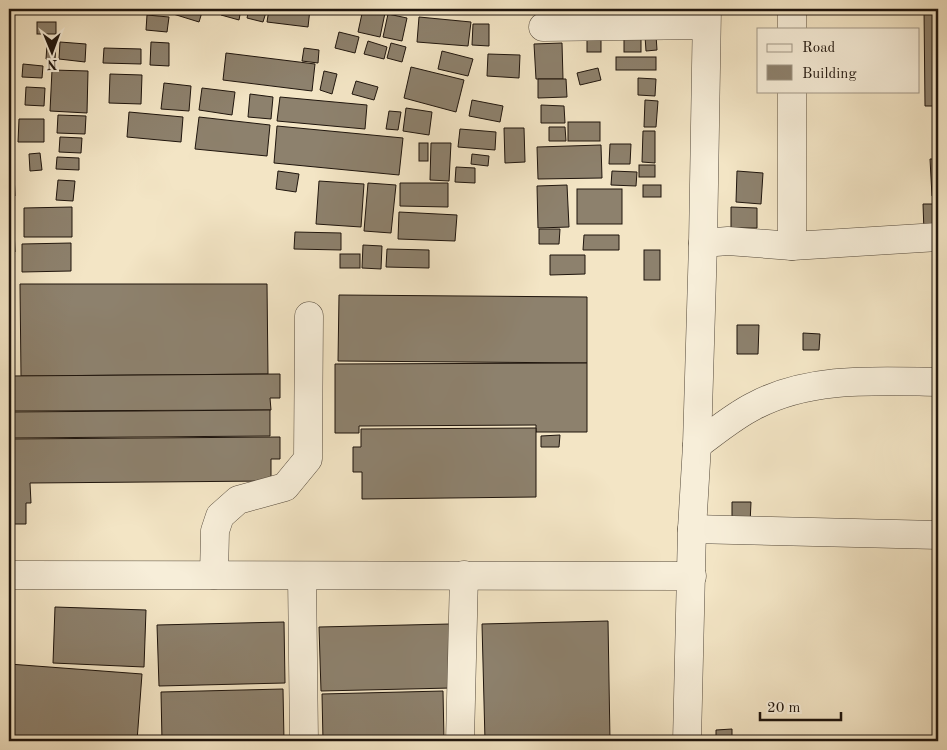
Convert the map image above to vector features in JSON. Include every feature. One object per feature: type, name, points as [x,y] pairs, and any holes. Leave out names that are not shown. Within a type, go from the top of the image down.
[{"type":"street","points":[[792,9],[792,28]]},
{"type":"street","points":[[543,27],[570,18],[707,17],[703,243],[692,529],[692,576],[687,666],[687,741]]},
{"type":"street","points":[[792,92],[792,246]]},
{"type":"street","points":[[703,243],[728,241],[792,246],[938,238]]},
{"type":"street","points":[[214,575],[215,531],[220,516],[238,500],[285,487],[308,460],[309,316]]},
{"type":"street","points":[[696,445],[754,406],[799,389],[862,381],[938,382]]},
{"type":"street","points":[[692,529],[938,534]]},
{"type":"street","points":[[9,575],[692,576]]},
{"type":"street","points":[[302,576],[304,741]]},
{"type":"street","points":[[460,741],[464,576]]},
{"type":"building","points":[[171,9],[203,9],[199,22],[170,13]]},
{"type":"building","points":[[223,9],[241,9],[239,20],[221,15]]},
{"type":"building","points":[[249,9],[267,9],[263,22],[247,18]]},
{"type":"building","points":[[269,9],[310,9],[308,27],[267,22]]},
{"type":"building","points":[[363,9],[385,13],[380,37],[358,32]]},
{"type":"building","points":[[924,9],[938,9],[938,106],[925,106]]},
{"type":"building","points":[[388,14],[407,18],[402,41],[383,37]]},
{"type":"building","points":[[147,15],[169,17],[167,32],[146,30]]},
{"type":"building","points":[[419,17],[471,22],[468,46],[417,42]]},
{"type":"building","points":[[37,22],[56,22],[56,34],[37,34]]},
{"type":"building","points":[[473,24],[489,24],[489,46],[472,45]]},
{"type":"building","points":[[339,32],[359,37],[355,53],[335,48]]},
{"type":"building","points":[[656,35],[657,50],[646,51],[645,36]]},
{"type":"building","points":[[624,37],[641,37],[641,52],[624,52]]},
{"type":"building","points":[[587,40],[601,40],[601,52],[587,52]]},
{"type":"building","points":[[368,41],[387,47],[384,59],[364,54]]},
{"type":"building","points":[[60,42],[86,44],[85,62],[59,59]]},
{"type":"building","points":[[151,42],[169,43],[169,66],[150,65]]},
{"type":"building","points":[[391,43],[406,47],[402,62],[387,58]]},
{"type":"building","points":[[562,43],[563,79],[536,79],[534,44]]},
{"type":"building","points":[[47,45],[56,45],[55,59],[46,59]]},
{"type":"building","points":[[104,48],[141,49],[141,64],[103,63]]},
{"type":"building","points":[[304,48],[319,50],[318,63],[302,61]]},
{"type":"building","points":[[442,51],[473,59],[468,76],[438,69]]},
{"type":"building","points":[[226,53],[315,64],[312,91],[223,80]]},
{"type":"building","points":[[488,54],[520,55],[519,78],[487,76]]},
{"type":"building","points":[[616,57],[656,57],[656,70],[616,70]]},
{"type":"building","points":[[23,64],[43,66],[42,78],[22,77]]},
{"type":"building","points":[[411,67],[464,80],[456,112],[404,98]]},
{"type":"building","points":[[598,68],[601,80],[580,85],[577,73]]},
{"type":"building","points":[[52,70],[88,71],[87,113],[50,111]]},
{"type":"building","points":[[324,71],[337,74],[332,94],[320,90]]},
{"type":"building","points":[[110,74],[142,75],[141,104],[109,103]]},
{"type":"building","points":[[638,78],[656,79],[655,96],[638,95]]},
{"type":"building","points":[[538,79],[566,79],[567,97],[538,98]]},
{"type":"building","points":[[356,81],[378,87],[374,100],[352,94]]},
{"type":"building","points":[[164,83],[191,86],[189,111],[161,109]]},
{"type":"building","points":[[26,87],[45,88],[44,106],[25,105]]},
{"type":"building","points":[[202,88],[235,92],[232,115],[199,110]]},
{"type":"building","points":[[250,94],[273,97],[271,119],[248,117]]},
{"type":"building","points":[[280,97],[367,105],[365,129],[277,121]]},
{"type":"building","points":[[472,100],[503,106],[500,122],[469,116]]},
{"type":"building","points":[[645,100],[658,101],[656,127],[644,127]]},
{"type":"building","points":[[541,105],[564,106],[565,123],[541,123]]},
{"type":"building","points":[[406,108],[432,112],[429,135],[403,131]]},
{"type":"building","points":[[389,111],[401,112],[398,130],[386,129]]},
{"type":"building","points":[[129,112],[183,117],[181,142],[127,137]]},
{"type":"building","points":[[938,112],[938,152],[934,152],[933,113]]},
{"type":"building","points":[[58,115],[86,116],[85,134],[57,133]]},
{"type":"building","points":[[199,117],[270,125],[267,156],[195,149]]},
{"type":"building","points":[[19,119],[44,119],[44,142],[18,142]]},
{"type":"building","points":[[9,121],[13,121],[14,163],[9,163]]},
{"type":"building","points":[[568,122],[600,122],[600,141],[568,141]]},
{"type":"building","points":[[277,126],[403,138],[399,175],[274,163]]},
{"type":"building","points":[[549,127],[565,127],[566,141],[549,141]]},
{"type":"building","points":[[504,128],[524,128],[525,162],[505,163]]},
{"type":"building","points":[[460,129],[496,132],[495,150],[458,147]]},
{"type":"building","points":[[643,131],[655,131],[655,163],[642,162]]},
{"type":"building","points":[[60,137],[82,138],[81,153],[59,152]]},
{"type":"building","points":[[419,143],[428,143],[428,161],[419,161]]},
{"type":"building","points":[[431,143],[451,143],[449,181],[430,180]]},
{"type":"building","points":[[610,144],[631,144],[630,164],[609,164]]},
{"type":"building","points":[[601,145],[602,178],[538,179],[537,147]]},
{"type":"building","points":[[40,153],[42,170],[30,171],[29,154]]},
{"type":"building","points":[[472,154],[489,156],[488,166],[471,164]]},
{"type":"building","points":[[57,157],[79,158],[79,170],[56,169]]},
{"type":"building","points":[[930,159],[938,159],[938,196],[932,196]]},
{"type":"building","points":[[639,165],[655,165],[655,177],[639,177]]},
{"type":"building","points":[[456,167],[475,168],[475,183],[455,182]]},
{"type":"building","points":[[278,171],[299,174],[296,192],[276,189]]},
{"type":"building","points":[[612,171],[637,172],[636,186],[611,185]]},
{"type":"building","points":[[737,171],[763,173],[761,204],[736,202]]},
{"type":"building","points":[[14,173],[15,196],[9,196],[9,174]]},
{"type":"building","points":[[58,180],[75,181],[73,201],[56,200]]},
{"type":"building","points":[[319,181],[364,184],[361,227],[316,224]]},
{"type":"building","points":[[368,183],[396,185],[391,233],[364,231]]},
{"type":"building","points":[[400,183],[448,183],[448,207],[400,206]]},
{"type":"building","points":[[567,185],[569,227],[538,228],[537,186]]},
{"type":"building","points":[[643,185],[661,185],[661,197],[643,197]]},
{"type":"building","points":[[577,189],[622,189],[622,224],[577,224]]},
{"type":"building","points":[[9,203],[13,203],[15,252],[9,252]]},
{"type":"building","points":[[923,204],[938,204],[938,231],[924,232]]},
{"type":"building","points":[[72,207],[72,237],[24,237],[24,208]]},
{"type":"building","points":[[731,207],[757,208],[757,228],[731,228]]},
{"type":"building","points":[[399,212],[457,215],[455,241],[398,239]]},
{"type":"building","points":[[539,229],[560,229],[559,244],[539,244]]},
{"type":"building","points":[[295,232],[341,233],[341,250],[294,249]]},
{"type":"building","points":[[584,235],[619,235],[619,250],[583,250]]},
{"type":"building","points":[[71,243],[71,271],[22,272],[22,244]]},
{"type":"building","points":[[363,245],[382,246],[381,269],[362,268]]},
{"type":"building","points":[[387,249],[429,250],[429,268],[386,267]]},
{"type":"building","points":[[644,250],[660,250],[660,280],[644,280]]},
{"type":"building","points":[[340,254],[360,254],[360,268],[340,268]]},
{"type":"building","points":[[550,255],[585,255],[585,274],[550,275]]},
{"type":"building","points":[[20,284],[267,284],[268,374],[21,376]]},
{"type":"building","points":[[339,295],[587,297],[587,363],[338,361]]},
{"type":"building","points":[[737,325],[759,325],[758,354],[737,354]]},
{"type":"building","points":[[803,333],[820,334],[819,350],[803,350]]},
{"type":"building","points":[[587,363],[587,432],[536,432],[536,425],[359,426],[359,433],[335,433],[335,364]]},
{"type":"building","points":[[280,374],[280,398],[270,398],[271,410],[9,411],[9,376]]},
{"type":"building","points":[[270,410],[270,436],[9,438],[9,412]]},
{"type":"building","points":[[536,428],[536,497],[362,499],[362,472],[353,472],[353,447],[361,447],[361,429]]},
{"type":"building","points":[[560,435],[559,447],[541,447],[541,436]]},
{"type":"building","points":[[280,437],[280,459],[271,459],[271,481],[30,483],[31,503],[26,503],[26,524],[9,524],[9,439]]},
{"type":"building","points":[[732,502],[751,502],[750,524],[732,524]]},
{"type":"building","points":[[55,607],[146,610],[144,667],[53,663]]},
{"type":"building","points":[[608,621],[610,741],[485,741],[482,624]]},
{"type":"building","points":[[284,622],[285,683],[159,686],[157,625]]},
{"type":"building","points":[[450,624],[451,688],[321,691],[319,627]]},
{"type":"building","points":[[9,664],[142,674],[137,741],[9,741]]},
{"type":"building","points":[[283,689],[284,741],[162,741],[161,692]]},
{"type":"building","points":[[443,691],[444,741],[323,741],[322,694]]},
{"type":"building","points":[[732,729],[732,741],[716,741],[716,730]]}]
